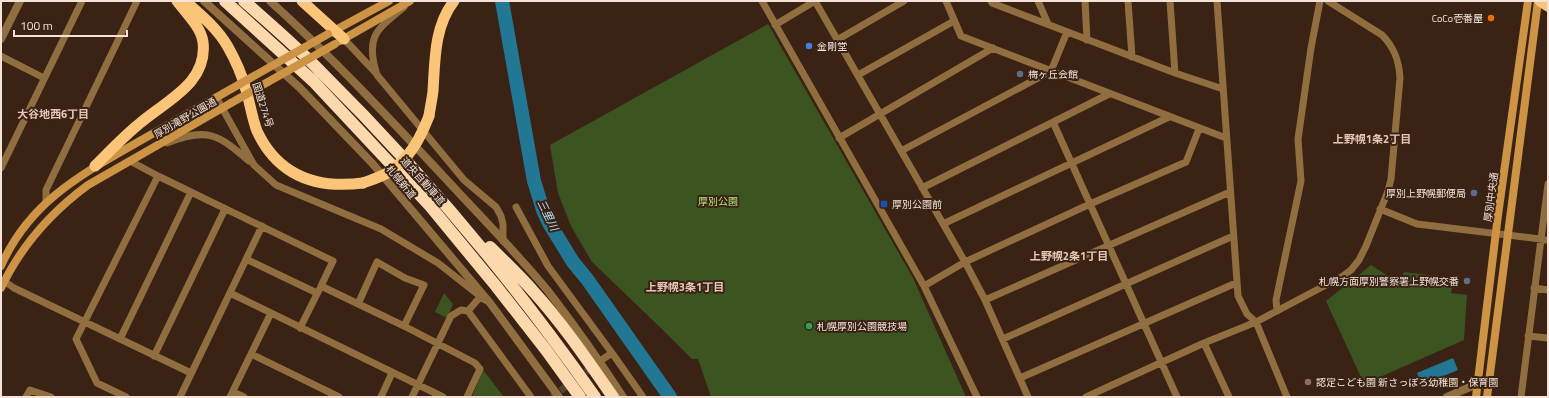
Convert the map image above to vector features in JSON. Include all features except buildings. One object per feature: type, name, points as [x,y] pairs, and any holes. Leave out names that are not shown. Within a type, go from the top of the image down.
[{"type":"highway","points":[[95,166],[140,123],[182,91],[197,74],[203,52],[203,40],[195,23],[177,1]]},
{"type":"highway","name":"国道274号","points":[[184,1],[207,22],[228,46],[245,88],[257,130],[271,154],[283,166],[303,178],[314,182],[344,185],[363,183],[388,172],[400,164],[421,137],[429,116],[433,93],[434,66],[442,22],[447,10],[454,1]]},
{"type":"highway","name":"道央自動車道","points":[[225,1],[313,81],[430,206],[546,350],[580,397]]},
{"type":"highway","name":"道央自動車道","points":[[244,1],[319,70],[390,142],[441,199],[508,279],[559,345],[595,397]]},
{"type":"highway","points":[[302,1],[340,41]]},
{"type":"highway","points":[[1539,1],[1548,6]]},
{"type":"highway","points":[[441,199],[534,292],[574,342],[613,397]]},
{"type":"main road","name":"厚別滝野公園通","points":[[1,266],[16,237],[46,202],[64,186],[95,166],[388,1]]},
{"type":"main road","name":"厚別滝野公園通","points":[[2,282],[30,239],[58,209],[88,185],[411,1]]},
{"type":"main road","name":"厚別中央通","points":[[1476,397],[1496,233],[1528,1]]},
{"type":"main road","name":"厚別中央通","points":[[1487,397],[1507,234],[1539,1]]},
{"type":"street","points":[[1,39],[20,1]]},
{"type":"street","points":[[1,168],[82,1]]},
{"type":"street","points":[[46,202],[46,190],[137,1]]},
{"type":"street","name":"札幌新道","points":[[204,1],[266,56],[336,124],[372,163],[490,303],[559,397]]},
{"type":"street","points":[[270,1],[369,96],[547,290],[591,348],[623,397]]},
{"type":"street","points":[[377,75],[372,60],[371,51],[374,37],[382,26],[411,1]]},
{"type":"street","points":[[762,1],[924,286],[977,397]]},
{"type":"street","points":[[776,26],[815,1],[965,262],[985,300],[1028,397]]},
{"type":"street","points":[[837,40],[904,1]]},
{"type":"street","points":[[946,1],[961,36],[1199,129],[1226,138]]},
{"type":"street","points":[[991,1],[1175,74],[1223,89]]},
{"type":"street","points":[[1038,1],[1048,24]]},
{"type":"street","points":[[1085,1],[1087,40]]},
{"type":"street","points":[[1128,1],[1132,57]]},
{"type":"street","points":[[1170,1],[1175,74]]},
{"type":"street","points":[[1216,1],[1236,283],[1240,302],[1247,314],[1256,322],[1287,397]]},
{"type":"street","points":[[1277,311],[1276,300],[1301,181],[1298,139],[1311,48],[1320,1]]},
{"type":"street","points":[[1086,397],[1204,343],[1256,322],[1343,276],[1351,270],[1359,260],[1366,246],[1391,179],[1400,78],[1399,66],[1390,42],[1382,35],[1328,1]]},
{"type":"street","points":[[858,75],[954,21]]},
{"type":"street","points":[[901,151],[1051,71],[1067,32]]},
{"type":"street","points":[[340,41],[377,75],[464,180],[496,207],[503,224],[503,241]]},
{"type":"street","points":[[840,138],[993,48]]},
{"type":"street","points":[[1,56],[44,78]]},
{"type":"street","points":[[922,188],[1109,94]]},
{"type":"street","points":[[216,97],[254,165]]},
{"type":"street","points":[[943,224],[1169,117]]},
{"type":"street","points":[[1053,122],[1177,397]]},
{"type":"street","points":[[924,286],[965,262],[1090,204],[1186,162],[1199,129]]},
{"type":"street","points":[[154,148],[193,134],[203,134],[217,137],[230,144],[276,185],[381,229],[438,264],[480,297],[490,303]]},
{"type":"street","points":[[130,161],[225,209],[334,261],[300,328]]},
{"type":"street","points":[[126,397],[97,383],[76,339],[158,176]]},
{"type":"street","points":[[1521,397],[1534,288],[1544,239],[1548,184]]},
{"type":"street","points":[[120,339],[191,192]]},
{"type":"street","points":[[985,300],[1109,244],[1230,192]]},
{"type":"street","points":[[516,207],[548,266],[643,397]]},
{"type":"street","points":[[154,356],[225,209]]},
{"type":"street","points":[[1380,209],[1417,224],[1544,239]]},
{"type":"street","points":[[180,397],[262,226]]},
{"type":"street","points":[[1002,340],[1233,236]]},
{"type":"street","points":[[246,259],[318,293]]},
{"type":"street","points":[[358,304],[377,262],[406,278],[424,285],[404,326]]},
{"type":"street","points":[[2,282],[191,373]]},
{"type":"street","points":[[1020,378],[1236,283]]},
{"type":"street","points":[[321,286],[404,326],[475,363],[480,369],[467,397]]},
{"type":"street","points":[[1534,288],[1548,290]]},
{"type":"street","points":[[230,293],[443,397]]},
{"type":"street","points":[[468,311],[480,297]]},
{"type":"street","points":[[412,397],[451,316],[461,310],[468,311],[531,397]]},
{"type":"street","points":[[244,397],[231,394],[271,313]]},
{"type":"street","points":[[1528,336],[1548,338]]},
{"type":"street","points":[[1204,343],[1229,397]]},
{"type":"street","points":[[603,359],[612,353]]},
{"type":"street","points":[[251,354],[339,397]]},
{"type":"street","points":[[381,397],[392,373]]},
{"type":"street","points":[[1447,397],[1477,384],[1488,386]]},
{"type":"street","points":[[26,397],[30,390],[51,397]]},
{"type":"green space","name":"厚別公園","points":[[768,24],[913,278],[966,397],[711,397],[698,359],[692,359],[592,262],[571,226],[558,193],[550,145]]},
{"type":"green space","points":[[1371,265],[1399,283],[1404,272],[1454,278],[1451,293],[1467,295],[1464,340],[1364,384],[1326,301]]},
{"type":"green space","points":[[444,293],[453,304],[447,318],[435,312]]},
{"type":"green space","points":[[483,370],[504,397],[472,397]]},
{"type":"water","points":[[1453,358],[1458,370],[1422,385],[1417,373]]},
{"type":"waterway","name":"三里川","points":[[502,1],[534,181],[543,210],[549,223],[573,262],[587,279],[670,397]]},
{"type":"tunnel","points":[[552,397],[595,365]]},
{"type":"place","name":"CoCo壱番屋","points":[[1491,18]]},
{"type":"place","name":"金剛堂","points":[[809,46]]},
{"type":"place","name":"梅ヶ丘会館","points":[[1020,74]]},
{"type":"place","name":"厚別上野幌郵便局","points":[[1474,193]]},
{"type":"place","name":"厚別公園前","points":[[884,204]]},
{"type":"place","name":"札幌方面厚別警察署上野幌交番","points":[[1467,281]]},
{"type":"place","name":"札幌厚別公園競技場","points":[[809,326]]},
{"type":"place","name":"認定こども園 新さっぽろ幼稚園・保育園","points":[[1308,382]]},
{"type":"district","name":"大谷地西6丁目","points":[[53,114]]},
{"type":"district","name":"上野幌1条2丁目","points":[[1372,139]]},
{"type":"district","name":"上野幌2条1丁目","points":[[1069,256]]},
{"type":"district","name":"上野幌3条1丁目","points":[[685,287]]}]
